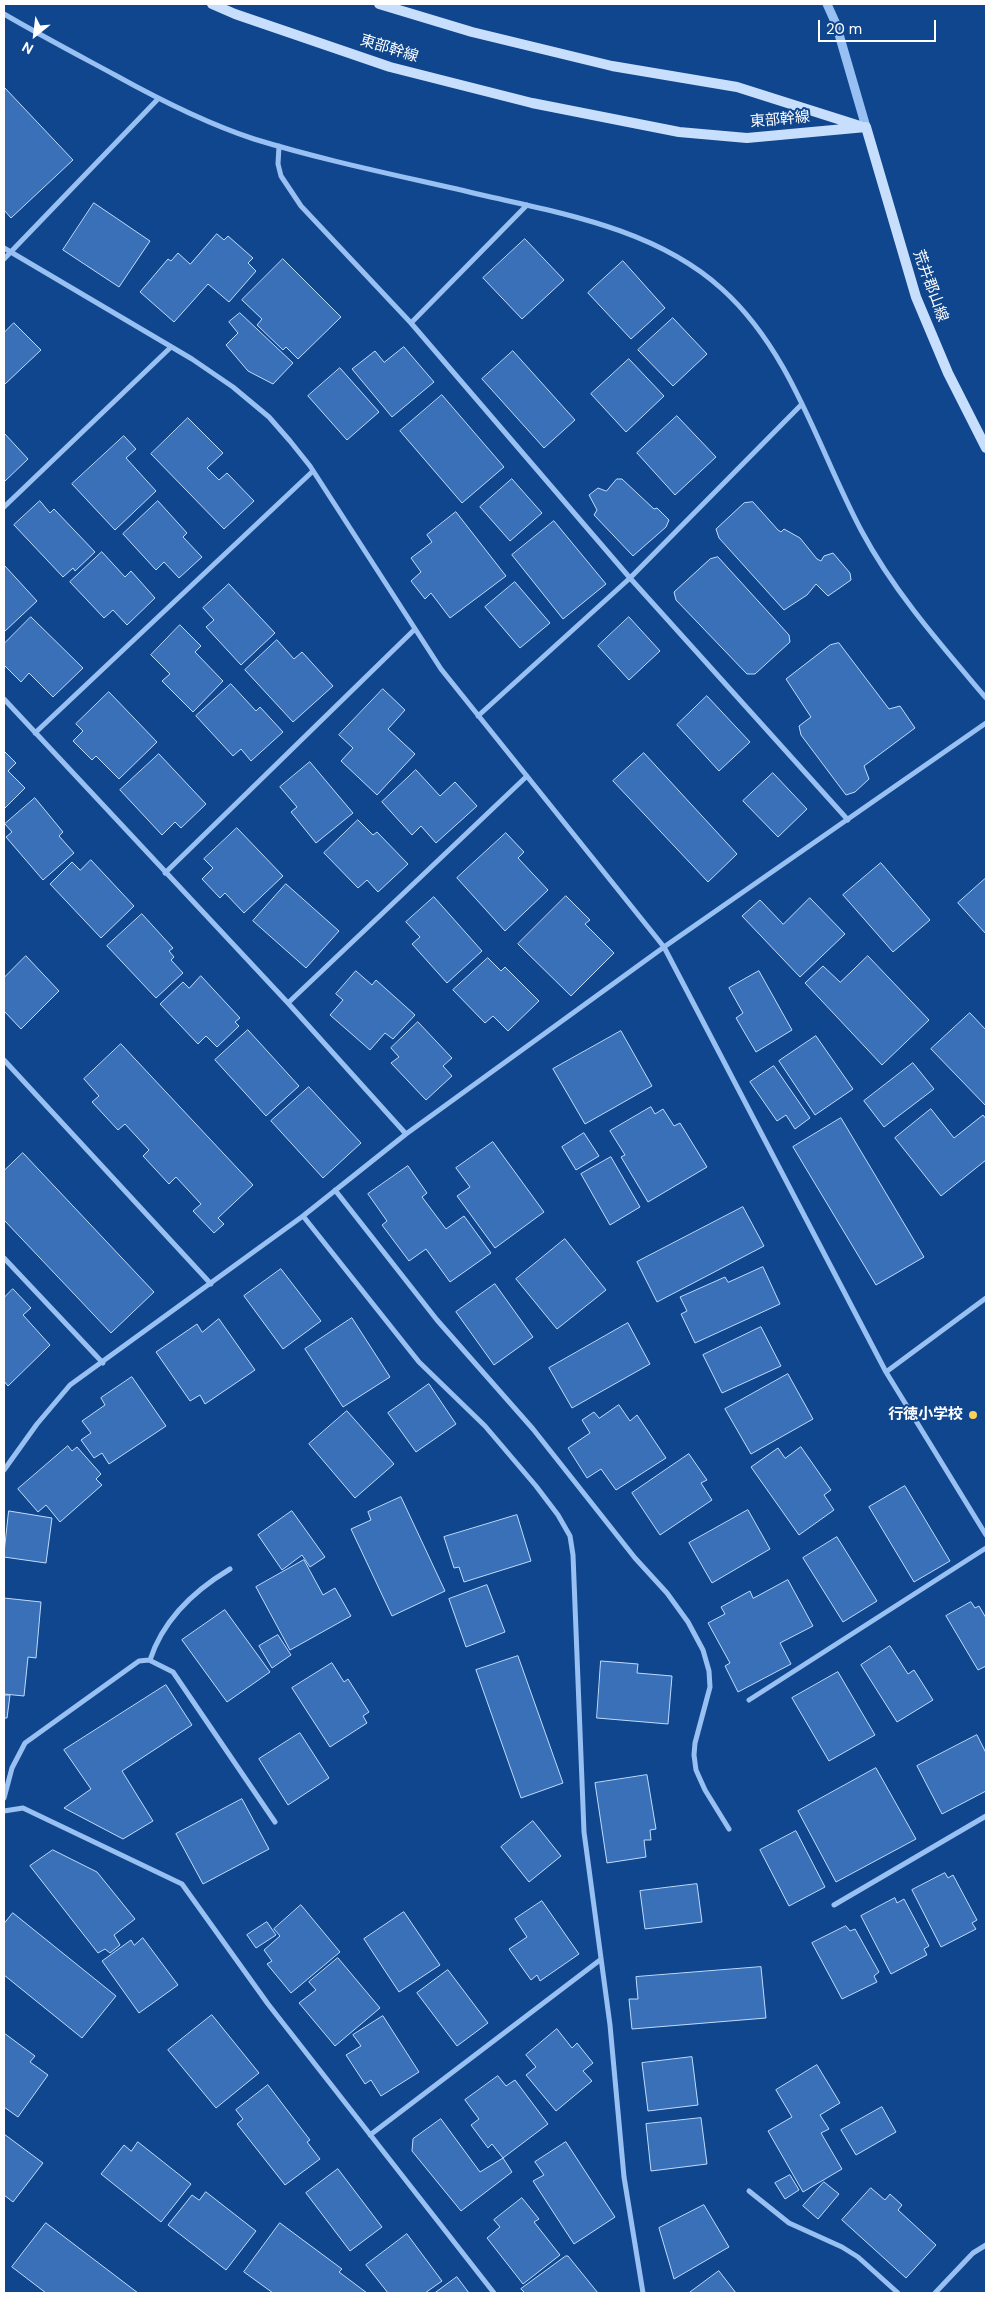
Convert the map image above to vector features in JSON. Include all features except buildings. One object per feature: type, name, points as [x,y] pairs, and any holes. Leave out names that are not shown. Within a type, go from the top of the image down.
[{"type":"main road","name":"東部幹線","points":[[212,4],[235,14],[390,67],[532,103],[679,132],[747,138],[866,127]]},
{"type":"main road","name":"東部幹線","points":[[379,4],[472,32],[612,66],[737,87],[866,127]]},
{"type":"main road","name":"荒井郡山線","points":[[866,127],[916,296],[948,373],[986,448]]},
{"type":"street","points":[[828,4],[836,24],[866,127]]},
{"type":"street","points":[[4,14],[158,100],[242,134],[347,165],[582,218],[635,237],[674,255],[704,275],[735,302],[764,336],[802,404],[830,467],[875,555],[929,631],[986,698]]},
{"type":"street","points":[[4,259],[158,100]]},
{"type":"street","points":[[278,146],[278,164],[286,186],[301,206],[410,323],[630,578],[848,820]]},
{"type":"street","points":[[410,323],[527,205]]},
{"type":"street","points":[[4,248],[215,375],[269,417],[313,471],[441,669],[664,948],[886,1372],[986,1535]]},
{"type":"street","points":[[4,507],[171,347]]},
{"type":"street","points":[[478,716],[630,578],[802,404]]},
{"type":"street","points":[[35,733],[313,471]]},
{"type":"street","points":[[165,873],[415,629]]},
{"type":"street","points":[[4,699],[165,873],[288,1002],[406,1134]]},
{"type":"street","points":[[4,1470],[37,1424],[70,1386],[303,1216],[406,1134],[664,948],[986,724]]},
{"type":"street","points":[[288,1002],[527,776]]},
{"type":"street","points":[[4,1060],[210,1284]]},
{"type":"street","points":[[335,1190],[437,1320],[533,1429],[635,1558],[667,1593],[688,1622],[703,1650],[709,1671],[710,1687],[696,1743],[694,1755],[696,1770],[705,1790],[729,1829]]},
{"type":"street","points":[[303,1216],[419,1362],[485,1426],[536,1486],[558,1514],[570,1536],[573,1556],[584,1832],[616,2071],[624,2177],[643,2293]]},
{"type":"street","points":[[4,1258],[103,1363]]},
{"type":"street","points":[[886,1372],[986,1298]]},
{"type":"street","points":[[749,1700],[986,1548]]},
{"type":"street","points":[[150,1660],[157,1643],[183,1604],[208,1583],[230,1569]]},
{"type":"street","points":[[4,1798],[12,1768],[25,1743],[139,1661],[150,1660],[174,1672],[275,1822]]},
{"type":"street","points":[[4,1811],[23,1808],[182,1884],[268,2004],[494,2293]]},
{"type":"street","points":[[834,1905],[986,1816]]},
{"type":"street","points":[[370,2135],[600,1960]]},
{"type":"street","points":[[749,2190],[789,2224],[842,2247],[858,2257],[898,2293]]},
{"type":"street","points":[[935,2293],[973,2253],[986,2246]]},
{"type":"place","name":"行徳小学校","points":[[973,1415]]}]
